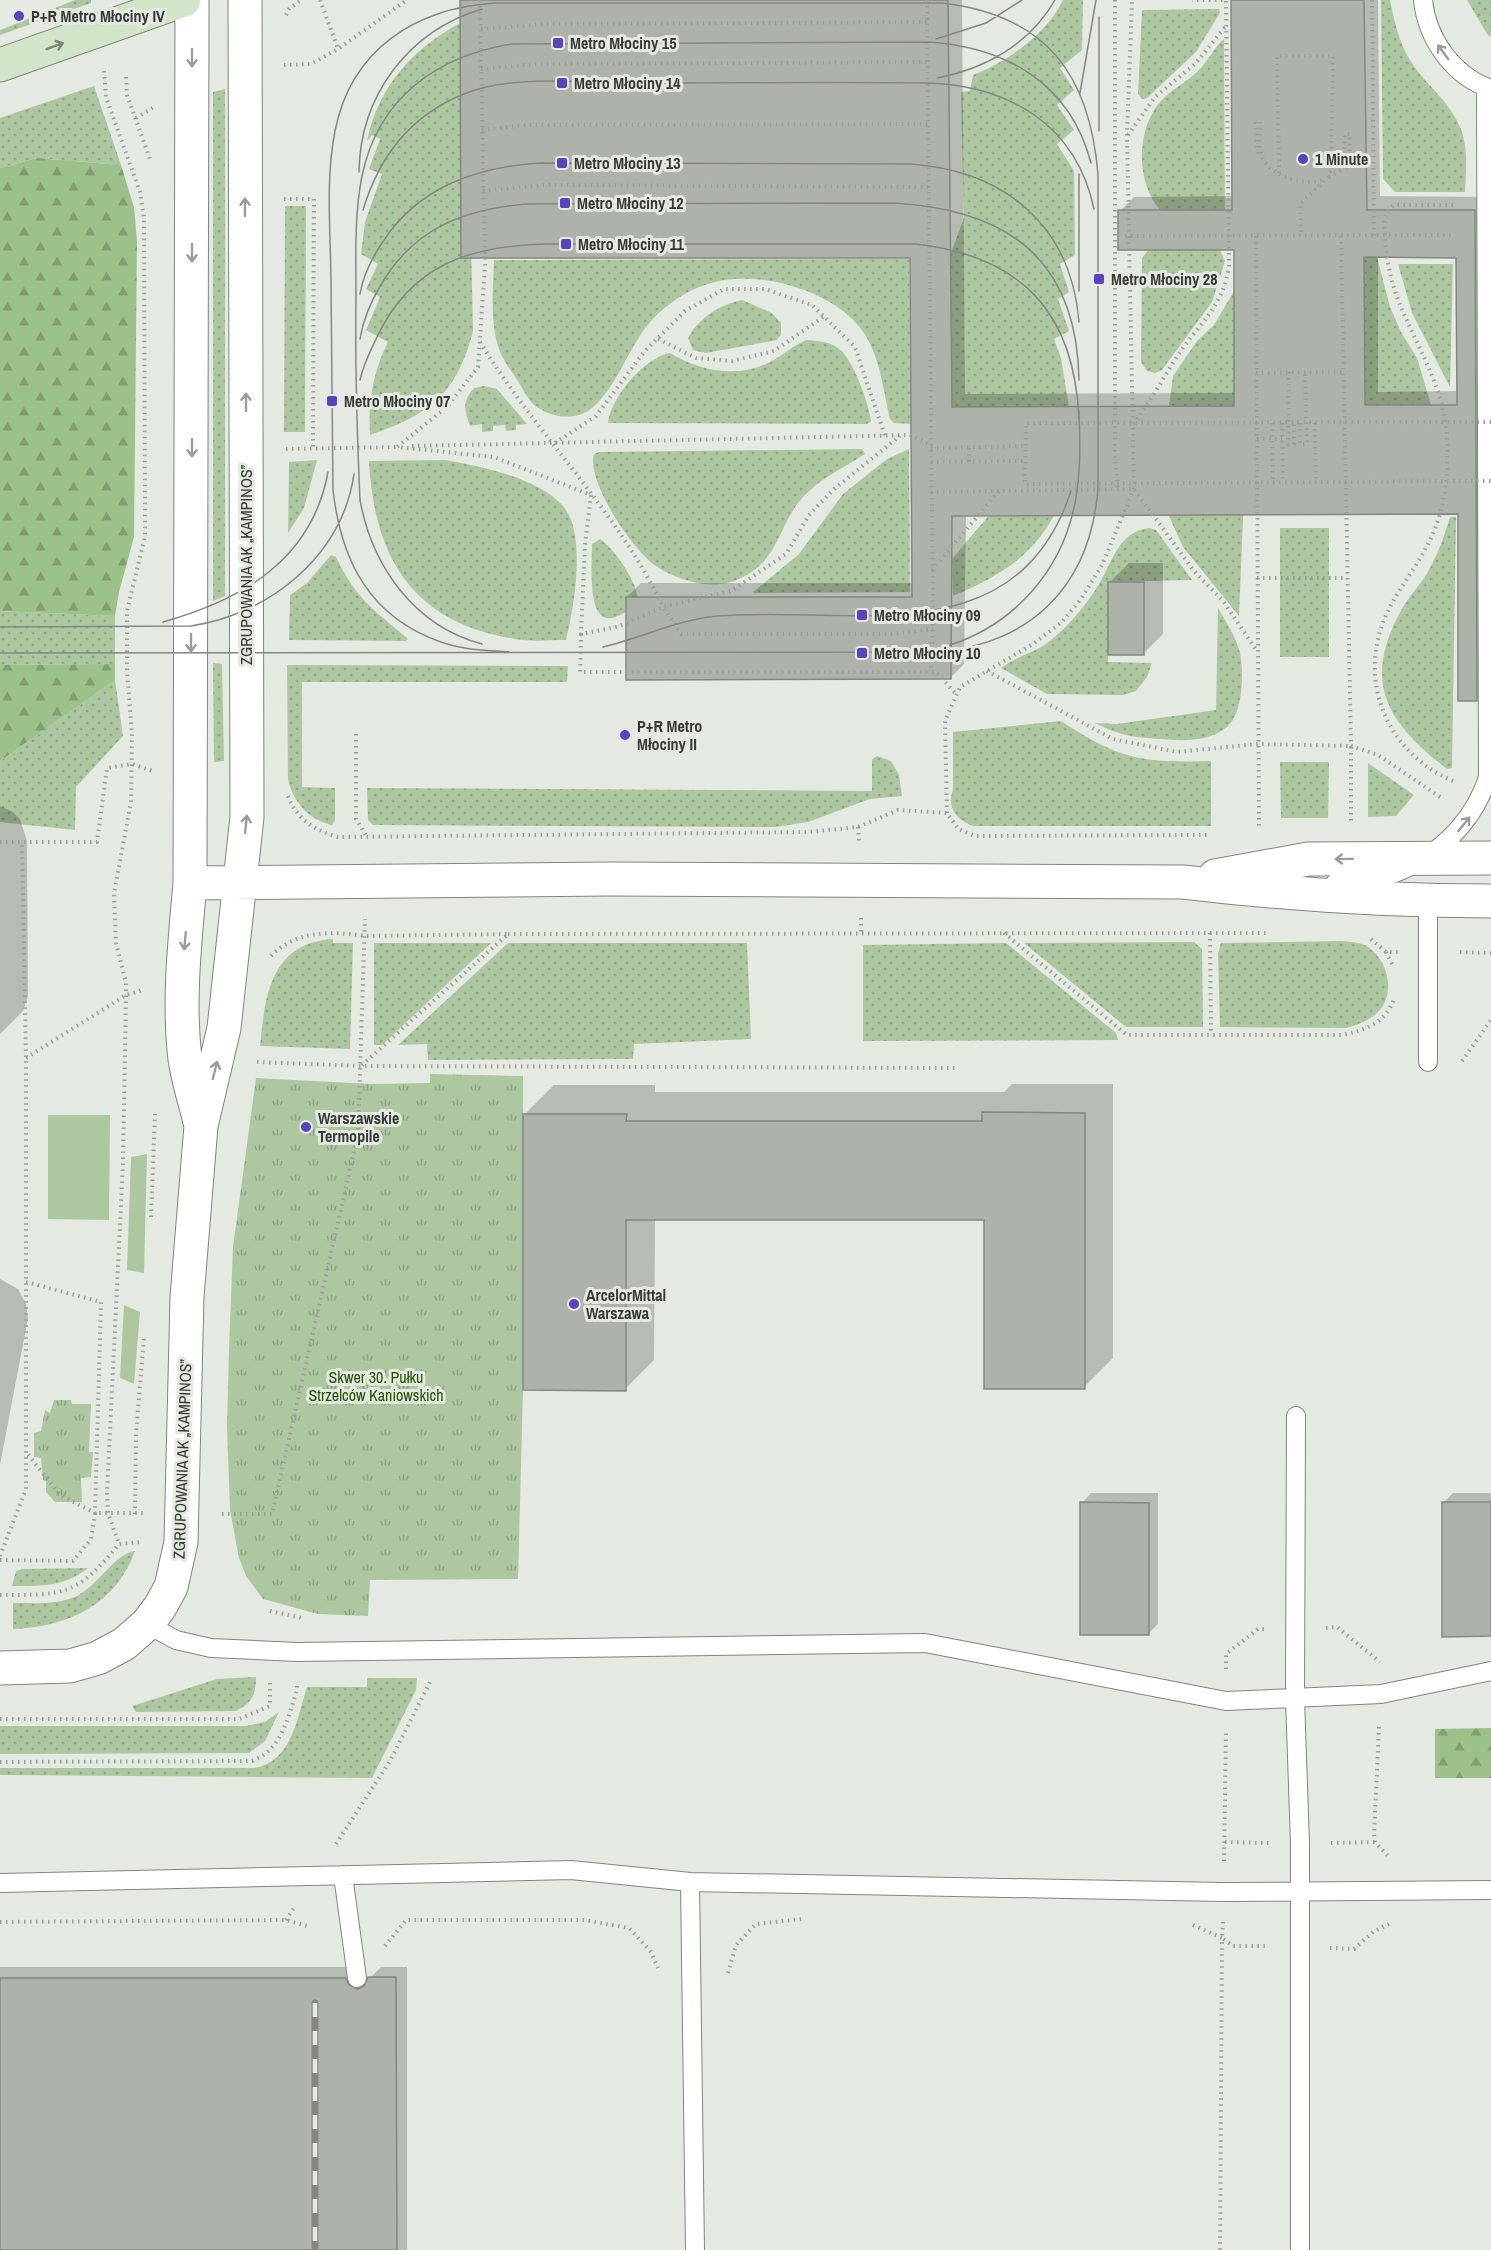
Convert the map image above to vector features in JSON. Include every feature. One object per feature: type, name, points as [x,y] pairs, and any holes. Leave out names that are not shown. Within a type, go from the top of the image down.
[{"type":"main road","points":[[0,65],[184,0]]},
{"type":"street","name":"ZGRUPOWANIA AK „KAMPINOS”","points":[[192,0],[190,883],[183,953],[182,1020],[185,1060],[201,1126]]},
{"type":"street","name":"ZGRUPOWANIA AK „KAMPINOS”","points":[[0,1668],[70,1666],[98,1658],[124,1644],[147,1624],[171,1587],[181,1542],[187,1297],[201,1126],[224,1028],[247,816],[245,0]]},
{"type":"street","points":[[1183,882],[1308,859],[1491,858]]},
{"type":"street","points":[[190,883],[634,879],[1183,882],[1277,893],[1428,901],[1491,901]]},
{"type":"lane","points":[[1277,893],[1386,876],[1423,858],[1443,845],[1465,823],[1477,805],[1490,776],[1489,88],[1460,71],[1439,47],[1427,19],[1423,0]]},
{"type":"lane","points":[[1428,901],[1428,1062]]},
{"type":"lane","points":[[1296,1416],[1294,1699],[1299,1890],[1300,2250]]},
{"type":"lane","points":[[147,1624],[176,1640],[211,1648],[297,1652],[925,1643],[1226,1701],[1381,1694],[1491,1671]]},
{"type":"lane","points":[[0,1883],[571,1870],[690,1882],[1211,1892],[1491,1890]]},
{"type":"lane","points":[[343,1875],[357,1978]]},
{"type":"lane","points":[[690,1882],[695,2250]]},
{"type":"path","points":[[320,0],[338,49]]},
{"type":"path","points":[[274,66],[311,64],[338,49],[407,0]]},
{"type":"path","points":[[397,447],[447,407],[478,367],[485,265],[480,0]]},
{"type":"path","points":[[927,0],[933,629],[931,672]]},
{"type":"path","points":[[1115,0],[1115,457],[1118,489]]},
{"type":"path","points":[[1132,0],[1127,136],[1127,236],[1134,489],[1102,565],[1081,599],[1062,622],[1033,644],[960,687],[945,722],[946,813],[958,829],[975,836],[1212,835]]},
{"type":"path","points":[[1192,0],[1231,0]]},
{"type":"path","points":[[1133,424],[1155,396],[1177,357],[1215,308],[1226,289],[1230,236],[1226,0]]},
{"type":"path","points":[[1372,0],[1374,236]]},
{"type":"path","points":[[481,29],[543,24],[927,22]]},
{"type":"path","points":[[1127,136],[1155,97],[1196,64],[1227,25]]},
{"type":"path","points":[[1280,173],[1277,56],[1333,56],[1332,164],[1328,177],[1300,204],[1300,236]]},
{"type":"path","points":[[481,69],[536,64],[927,62]]},
{"type":"path","points":[[104,76],[106,97],[140,192],[144,218],[145,536],[128,611],[132,764],[127,830],[114,893],[116,943],[126,983],[126,995],[123,1163],[106,1493],[108,1513],[119,1544]]},
{"type":"path","points":[[136,118],[162,101]]},
{"type":"path","points":[[1258,156],[1257,122],[1262,156],[1270,168],[1304,182],[1317,182],[1328,177],[1343,169],[1349,165],[1350,134],[1345,134],[1343,169]]},
{"type":"path","points":[[482,130],[546,125],[928,124]]},
{"type":"path","points":[[483,191],[546,184],[928,187]]},
{"type":"path","points":[[274,199],[314,199],[313,449]]},
{"type":"path","points":[[1461,784],[1425,765],[1396,735],[1386,720],[1374,684],[1374,664],[1380,632],[1394,601],[1417,566],[1436,526],[1447,469],[1445,422],[1440,398],[1397,302],[1388,269],[1385,214],[1393,206],[1464,204]]},
{"type":"path","points":[[1127,236],[1463,235]]},
{"type":"path","points":[[1256,236],[1259,835]]},
{"type":"path","points":[[1341,236],[1351,825]]},
{"type":"path","points":[[554,443],[596,416],[658,339],[686,311],[724,289],[765,289],[812,305],[855,347],[885,436]]},
{"type":"path","points":[[658,339],[696,358],[732,362],[774,351],[823,317]]},
{"type":"path","points":[[480,341],[502,377],[554,443],[651,581],[663,607],[681,634],[890,634],[933,629]]},
{"type":"path","points":[[1289,372],[1288,444],[1294,444],[1297,423]]},
{"type":"path","points":[[1297,423],[1300,444],[1306,444],[1305,372]]},
{"type":"path","points":[[1256,373],[1343,372]]},
{"type":"path","points":[[1463,415],[1463,427]]},
{"type":"path","points":[[1491,422],[1026,423],[1025,484],[1491,481]]},
{"type":"path","points":[[1272,423],[1273,482]]},
{"type":"path","points":[[1282,423],[1283,482]]},
{"type":"path","points":[[1315,423],[1316,482]]},
{"type":"path","points":[[283,449],[910,435],[931,447],[1025,446]]},
{"type":"path","points":[[581,634],[617,627],[663,607],[731,591],[786,554],[809,515],[817,506],[834,489],[900,436]]},
{"type":"path","points":[[1257,439],[1282,439]]},
{"type":"path","points":[[397,447],[494,458],[591,495]]},
{"type":"path","points":[[969,448],[969,462]]},
{"type":"path","points":[[931,462],[1025,461]]},
{"type":"path","points":[[1464,475],[1464,487]]},
{"type":"path","points":[[931,492],[1134,489]]},
{"type":"path","points":[[1134,489],[1194,571],[1223,601],[1257,652]]},
{"type":"path","points":[[932,570],[999,491]]},
{"type":"path","points":[[591,495],[585,545],[580,672],[936,672],[957,695]]},
{"type":"path","points":[[1257,578],[1347,578]]},
{"type":"path","points":[[987,671],[1113,739],[1177,752],[1258,744],[1351,746],[1378,754],[1445,800]]},
{"type":"path","points":[[218,1514],[273,1514],[358,1134],[367,835],[356,819],[356,734]]},
{"type":"path","points":[[0,842],[97,842],[107,768],[132,764],[161,774]]},
{"type":"path","points":[[1441,807],[1456,775]]},
{"type":"path","points":[[284,785],[291,806],[316,831],[338,837],[809,832],[858,827],[898,810],[946,813]]},
{"type":"path","points":[[21,842],[26,1058],[26,1282],[26,1490],[0,1558],[73,1562],[91,1539],[94,1513],[101,1302],[26,1282]]},
{"type":"path","points":[[270,957],[281,946],[304,936],[344,933],[365,936],[1279,933]]},
{"type":"path","points":[[1003,933],[1127,1035],[1342,1035],[1356,1032],[1380,1021],[1393,1002],[1396,992]]},
{"type":"path","points":[[1210,933],[1211,1035]]},
{"type":"path","points":[[361,1066],[508,934]]},
{"type":"path","points":[[1364,936],[1386,952],[1395,972]]},
{"type":"path","points":[[1386,952],[1491,952]]},
{"type":"path","points":[[26,1058],[126,995],[135,991],[147,990]]},
{"type":"path","points":[[1461,1062],[1491,1020]]},
{"type":"path","points":[[250,1062],[361,1066],[958,1068]]},
{"type":"path","points":[[151,1226],[155,1108]]},
{"type":"path","points":[[135,1514],[136,1433],[144,1330]]},
{"type":"path","points":[[26,1451],[60,1495],[94,1513],[144,1514]]},
{"type":"path","points":[[0,1595],[49,1595],[67,1591],[92,1575],[119,1544],[137,1542]]},
{"type":"path","points":[[286,1920],[390,1761],[446,1649]]},
{"type":"path","points":[[0,1762],[227,1762],[259,1758],[275,1745],[286,1723],[297,1690],[297,1652]]},
{"type":"path","points":[[0,1719],[239,1719],[270,1706],[270,1677]]},
{"type":"path","points":[[728,1973],[736,1945],[756,1924],[790,1919],[814,1919]]},
{"type":"path","points":[[0,1922],[286,1920],[307,1926]]},
{"type":"path","points":[[382,1950],[406,1920],[584,1920],[628,1928],[651,1952],[660,1975]]},
{"type":"path","points":[[1184,1921],[1222,1938],[1220,2250]]},
{"type":"green space","points":[[75,0],[91,0],[91,3],[0,35],[0,30]]},
{"type":"green space","points":[[1063,0],[1083,0],[1082,50],[1060,68],[1074,90],[1057,105],[1074,130],[1057,144],[1074,171],[1075,255],[1060,264],[1069,292],[1058,299],[1069,331],[1054,339],[1061,358],[1069,407],[952,407],[949,258],[964,218],[961,92],[970,91],[973,75],[1013,54],[1036,36]]},
{"type":"green space","points":[[1381,0],[1390,0],[1396,27],[1406,53],[1416,69],[1448,106],[1462,132],[1466,162],[1465,192],[1395,192],[1383,179]]},
{"type":"green space","points":[[1467,0],[1491,0],[1491,37],[1487,34]]},
{"type":"green space","points":[[1219,9],[1220,13],[1196,52],[1147,98],[1142,99],[1138,94],[1142,10]]},
{"type":"green space","points":[[466,20],[473,331],[458,371],[438,399],[409,419],[370,435],[373,387],[388,342],[366,330],[380,297],[366,289],[378,264],[361,254],[365,222],[382,174],[369,169],[380,139],[372,135],[367,141],[380,102],[402,69],[431,42]]},
{"type":"green space","points":[[1224,39],[1225,212],[1160,210],[1146,186],[1143,172],[1143,142],[1146,128],[1159,103],[1198,71]]},
{"type":"green space","points":[[94,86],[121,165],[37,158],[0,168],[0,118]]},
{"type":"green space","points":[[225,89],[225,596],[213,601],[213,92]]},
{"type":"green space","points":[[37,158],[121,165],[134,207],[137,241],[134,537],[115,616],[0,611],[0,168]]},
{"type":"green space","points":[[285,206],[306,206],[305,432],[284,432]]},
{"type":"green space","points":[[1149,249],[1220,250],[1225,261],[1212,302],[1162,370],[1155,373],[1147,371],[1141,362],[1142,258]]},
{"type":"green space","points":[[1364,252],[1367,252],[1367,258],[1377,257],[1390,307],[1401,332],[1417,358],[1431,405],[1365,405]]},
{"type":"green space","points":[[909,259],[910,424],[894,423],[890,419],[873,349],[861,329],[848,315],[832,303],[813,294],[771,281],[729,279],[690,291],[672,302],[641,334],[611,386],[602,397],[592,408],[579,415],[557,416],[543,411],[534,404],[503,358],[495,336],[494,260]]},
{"type":"green space","points":[[1398,264],[1453,264],[1450,387],[1412,313]]},
{"type":"green space","points":[[1234,291],[1234,406],[1169,406],[1173,376],[1197,341],[1214,325]]},
{"type":"green space","points":[[742,300],[772,313],[781,323],[781,334],[777,340],[706,353],[693,350],[688,338],[698,324],[718,309]]},
{"type":"green space","points":[[806,340],[831,344],[844,353],[859,382],[871,421],[867,424],[608,423],[610,413],[622,390],[640,370],[660,356],[670,353],[694,364],[719,371],[745,370],[770,362]]},
{"type":"green space","points":[[484,386],[497,389],[527,424],[516,425],[516,430],[506,431],[505,425],[493,426],[493,431],[482,432],[482,424],[470,426],[465,410],[467,397],[474,388]]},
{"type":"green space","points":[[862,449],[865,454],[826,478],[805,495],[796,506],[770,554],[761,564],[749,574],[725,584],[704,584],[673,576],[646,558],[613,514],[597,481],[593,466],[594,454],[599,452]]},
{"type":"green space","points":[[909,449],[910,592],[752,593],[799,554],[843,494],[887,459]]},
{"type":"green space","points":[[317,460],[304,508],[288,533],[289,462]]},
{"type":"green space","points":[[445,460],[491,470],[524,481],[552,496],[563,506],[575,534],[577,552],[575,591],[566,640],[521,640],[480,631],[450,618],[425,601],[406,580],[390,556],[380,527],[373,496],[369,461]]},
{"type":"green space","points":[[1244,494],[1239,616],[1183,547],[1168,514]]},
{"type":"green space","points":[[1061,500],[1042,534],[1018,560],[988,579],[953,596],[952,559],[1001,501]]},
{"type":"green space","points":[[1450,517],[1456,517],[1452,768],[1447,769],[1410,736],[1397,719],[1387,701],[1383,682],[1383,662],[1388,639],[1399,614],[1429,571]]},
{"type":"green space","points":[[1149,528],[1156,530],[1192,580],[1108,582],[1108,662],[1152,663],[1147,677],[1136,691],[1123,695],[1047,694],[1001,668],[1043,646],[1059,633],[1081,610],[1093,593],[1123,541],[1130,535]]},
{"type":"green space","points":[[1280,528],[1329,528],[1329,657],[1280,657]]},
{"type":"green space","points":[[600,539],[625,568],[635,586],[638,602],[621,615],[608,618],[600,614],[592,589],[592,544]]},
{"type":"green space","points":[[331,555],[336,557],[359,594],[408,639],[406,641],[289,640],[290,595],[307,583]]},
{"type":"green space","points":[[1218,608],[1236,641],[1241,661],[1242,682],[1239,703],[1227,727],[1204,738],[1177,740],[1127,735],[1095,723],[1117,724],[1216,710]]},
{"type":"green space","points":[[0,611],[115,616],[115,664],[0,665]]},
{"type":"green space","points":[[213,663],[222,664],[224,761],[214,762]]},
{"type":"green space","points":[[115,664],[115,680],[0,761],[0,665]]},
{"type":"green space","points":[[287,665],[568,666],[567,682],[302,682],[302,787],[335,788],[335,820],[332,825],[316,819],[303,809],[290,787],[288,779]]},
{"type":"green space","points":[[115,680],[123,736],[76,787],[75,830],[0,822],[0,761]]},
{"type":"green space","points":[[1061,721],[1100,744],[1132,756],[1149,760],[1211,761],[1211,826],[973,826],[958,817],[951,802],[953,732]]},
{"type":"green space","points":[[877,756],[891,761],[899,775],[902,796],[870,799],[808,822],[775,827],[373,825],[368,820],[367,788],[872,791],[872,759]]},
{"type":"green space","points":[[1280,762],[1329,762],[1328,818],[1281,818]]},
{"type":"green space","points":[[1368,763],[1414,795],[1396,816],[1368,817]]},
{"type":"green space","points":[[333,939],[333,943],[353,943],[350,1049],[260,1046],[269,992],[284,962],[296,951],[312,943]]},
{"type":"green space","points":[[1341,941],[1359,943],[1368,947],[1385,968],[1388,986],[1385,1003],[1373,1016],[1347,1028],[1220,1027],[1218,954],[1221,943]]},
{"type":"green space","points":[[1194,942],[1202,949],[1203,1027],[1126,1027],[1024,943]]},
{"type":"green space","points":[[374,943],[491,943],[382,1045],[374,1045]]},
{"type":"green space","points":[[508,943],[747,943],[751,1039],[634,1044],[633,1059],[428,1060],[427,1044],[398,1045]]},
{"type":"green space","points":[[1006,943],[1116,1033],[1118,1040],[863,1041],[863,945]]},
{"type":"green space","name":"Skwer 30. Pułku Strzelców Kaniowskich","points":[[430,1074],[523,1076],[523,1390],[518,1579],[370,1580],[368,1616],[318,1614],[263,1599],[246,1576],[239,1558],[230,1510],[227,1427],[233,1247],[256,1078],[371,1084],[430,1083]]},
{"type":"green space","points":[[48,1115],[110,1115],[109,1220],[48,1219]]},
{"type":"green space","points":[[147,1154],[144,1273],[127,1270],[131,1157]]},
{"type":"green space","points":[[124,1305],[140,1312],[134,1384],[120,1378]]},
{"type":"green space","points":[[54,1400],[71,1400],[72,1404],[91,1404],[89,1452],[93,1452],[91,1477],[81,1478],[82,1502],[55,1502],[46,1492],[41,1458],[34,1457],[34,1433],[41,1431],[45,1410],[50,1413]]},
{"type":"green space","points":[[135,1551],[127,1570],[116,1586],[87,1610],[52,1624],[13,1629],[13,1603],[54,1602],[77,1596],[121,1557]]},
{"type":"green space","points":[[88,1568],[61,1582],[12,1586],[16,1571],[23,1569]]},
{"type":"green space","points":[[256,1677],[252,1698],[236,1711],[136,1712],[132,1706],[217,1679]]},
{"type":"green space","points":[[367,1678],[417,1678],[416,1690],[372,1778],[0,1775],[0,1768],[255,1768],[277,1757],[285,1747],[296,1724],[307,1687],[367,1687]]},
{"type":"green space","points":[[279,1712],[265,1741],[249,1753],[0,1754],[0,1726],[246,1726],[265,1722]]},
{"type":"green space","points":[[1491,1728],[1491,1778],[1435,1778],[1435,1729]]},
{"type":"building","points":[[460,0],[948,0],[952,407],[1234,406],[1234,250],[1118,250],[1118,210],[1232,210],[1231,0],[1364,0],[1367,210],[1475,210],[1477,701],[1458,701],[1458,514],[952,516],[951,679],[626,680],[626,597],[912,597],[910,258],[461,258]],"holes":[[[1364,257],[1456,258],[1457,405],[1365,405]]]},
{"type":"building","points":[[1108,582],[1144,582],[1144,655],[1108,655]]},
{"type":"building","name":"ArcelorMittal Warszawa","points":[[982,1112],[1085,1113],[1085,1389],[984,1389],[984,1220],[626,1220],[626,1391],[523,1390],[523,1114],[627,1114],[626,1121],[982,1121]]},
{"type":"building","points":[[1080,1502],[1149,1503],[1149,1635],[1080,1635]]},
{"type":"building","points":[[1442,1502],[1491,1502],[1491,1636],[1442,1637]]},
{"type":"building","points":[[368,1977],[396,1977],[397,2250],[0,2250],[0,1978],[346,1978],[349,1985],[358,1989],[364,1986]]},
{"type":"tram line","points":[[936,39],[986,23],[1022,0]]},
{"type":"tram line","points":[[937,78],[972,68],[1005,52],[1033,29],[1055,0]]},
{"type":"tram line","points":[[1080,93],[1096,0]]},
{"type":"tram line","points":[[0,653],[932,652],[967,647],[998,638],[1025,624],[1049,605],[1068,582],[1082,555],[1093,524],[1098,489],[1098,175],[1093,139],[1085,107],[1073,79],[1056,56],[1035,36],[1009,21],[978,10],[942,3],[495,3],[466,7],[414,24],[391,38],[372,56],[356,77],[343,102],[335,131],[330,169],[333,490],[337,516],[343,540],[363,583],[377,601],[395,618],[416,631],[449,645],[509,652]]},
{"type":"tram line","points":[[359,172],[368,118],[393,70],[411,50],[432,33],[456,19],[482,9]]},
{"type":"tram line","points":[[1099,17],[1099,131]]},
{"type":"tram line","points":[[482,644],[436,623],[400,590],[386,570],[375,548],[360,500],[356,349],[356,237],[359,191],[370,148],[382,124],[397,103],[415,85],[436,70],[459,59],[512,44],[928,42],[957,45],[1008,61],[1031,74],[1051,91],[1068,111],[1081,135],[1091,163]]},
{"type":"tram line","points":[[363,210],[378,172],[388,156],[413,126],[428,114],[464,94],[483,88],[546,81],[928,83],[986,92],[1035,115],[1055,133],[1072,154],[1085,179],[1094,209]]},
{"type":"tram line","points":[[360,294],[371,261],[378,249],[396,224],[413,207],[431,194],[451,184],[493,169],[540,163],[911,164],[945,169],[976,178],[1003,191],[1027,209],[1047,231],[1063,257],[1073,288],[1079,322]]},
{"type":"tram line","points":[[1079,174],[1079,291]]},
{"type":"tram line","points":[[360,339],[365,317],[378,290],[395,264],[410,248],[425,235],[443,225],[481,211],[525,204],[895,203],[936,208],[972,217],[1003,230],[1029,249],[1050,273],[1065,303],[1075,338],[1079,380]]},
{"type":"tram line","points":[[360,380],[377,337],[391,312],[407,292],[425,276],[445,264],[491,249],[544,244],[916,244],[953,251],[986,262],[1013,277],[1036,296],[1054,320],[1067,349],[1075,382],[1079,420]]},
{"type":"tram line","points":[[950,645],[974,636],[1015,609],[1047,572],[1069,527],[1075,503],[1080,457],[1079,411]]},
{"type":"tram line","points":[[163,622],[220,602],[269,572],[290,552],[307,529],[320,503],[328,472]]},
{"type":"tram line","points":[[0,627],[191,626],[248,609],[274,594],[298,576],[318,555],[335,531],[347,504],[354,474]]},
{"type":"tram line","points":[[603,647],[687,621],[717,616],[768,614],[872,616],[922,612],[969,601],[1011,579],[1045,544],[1071,491]]},
{"type":"railway","points":[[315,2003],[315,2250]]},
{"type":"place","name":"P+R Metro Młociny IV","points":[[19,16]]},
{"type":"place","name":"Metro Młociny 15","points":[[558,43]]},
{"type":"place","name":"Metro Młociny 14","points":[[562,83]]},
{"type":"place","name":"1 Minute","points":[[1303,159]]},
{"type":"place","name":"Metro Młociny 13","points":[[562,163]]},
{"type":"place","name":"Metro Młociny 12","points":[[565,203]]},
{"type":"place","name":"Metro Młociny 11","points":[[566,244]]},
{"type":"place","name":"Metro Młociny 28","points":[[1099,279]]},
{"type":"place","name":"Metro Młociny 07","points":[[332,401]]},
{"type":"place","name":"Metro Młociny 09","points":[[862,615]]},
{"type":"place","name":"Metro Młociny 10","points":[[862,653]]},
{"type":"place","name":"P+R Metro Młociny II","points":[[625,735]]},
{"type":"place","name":"Warszawskie Termopile","points":[[306,1127]]},
{"type":"place","name":"ArcelorMittal Warszawa","points":[[574,1304]]}]
